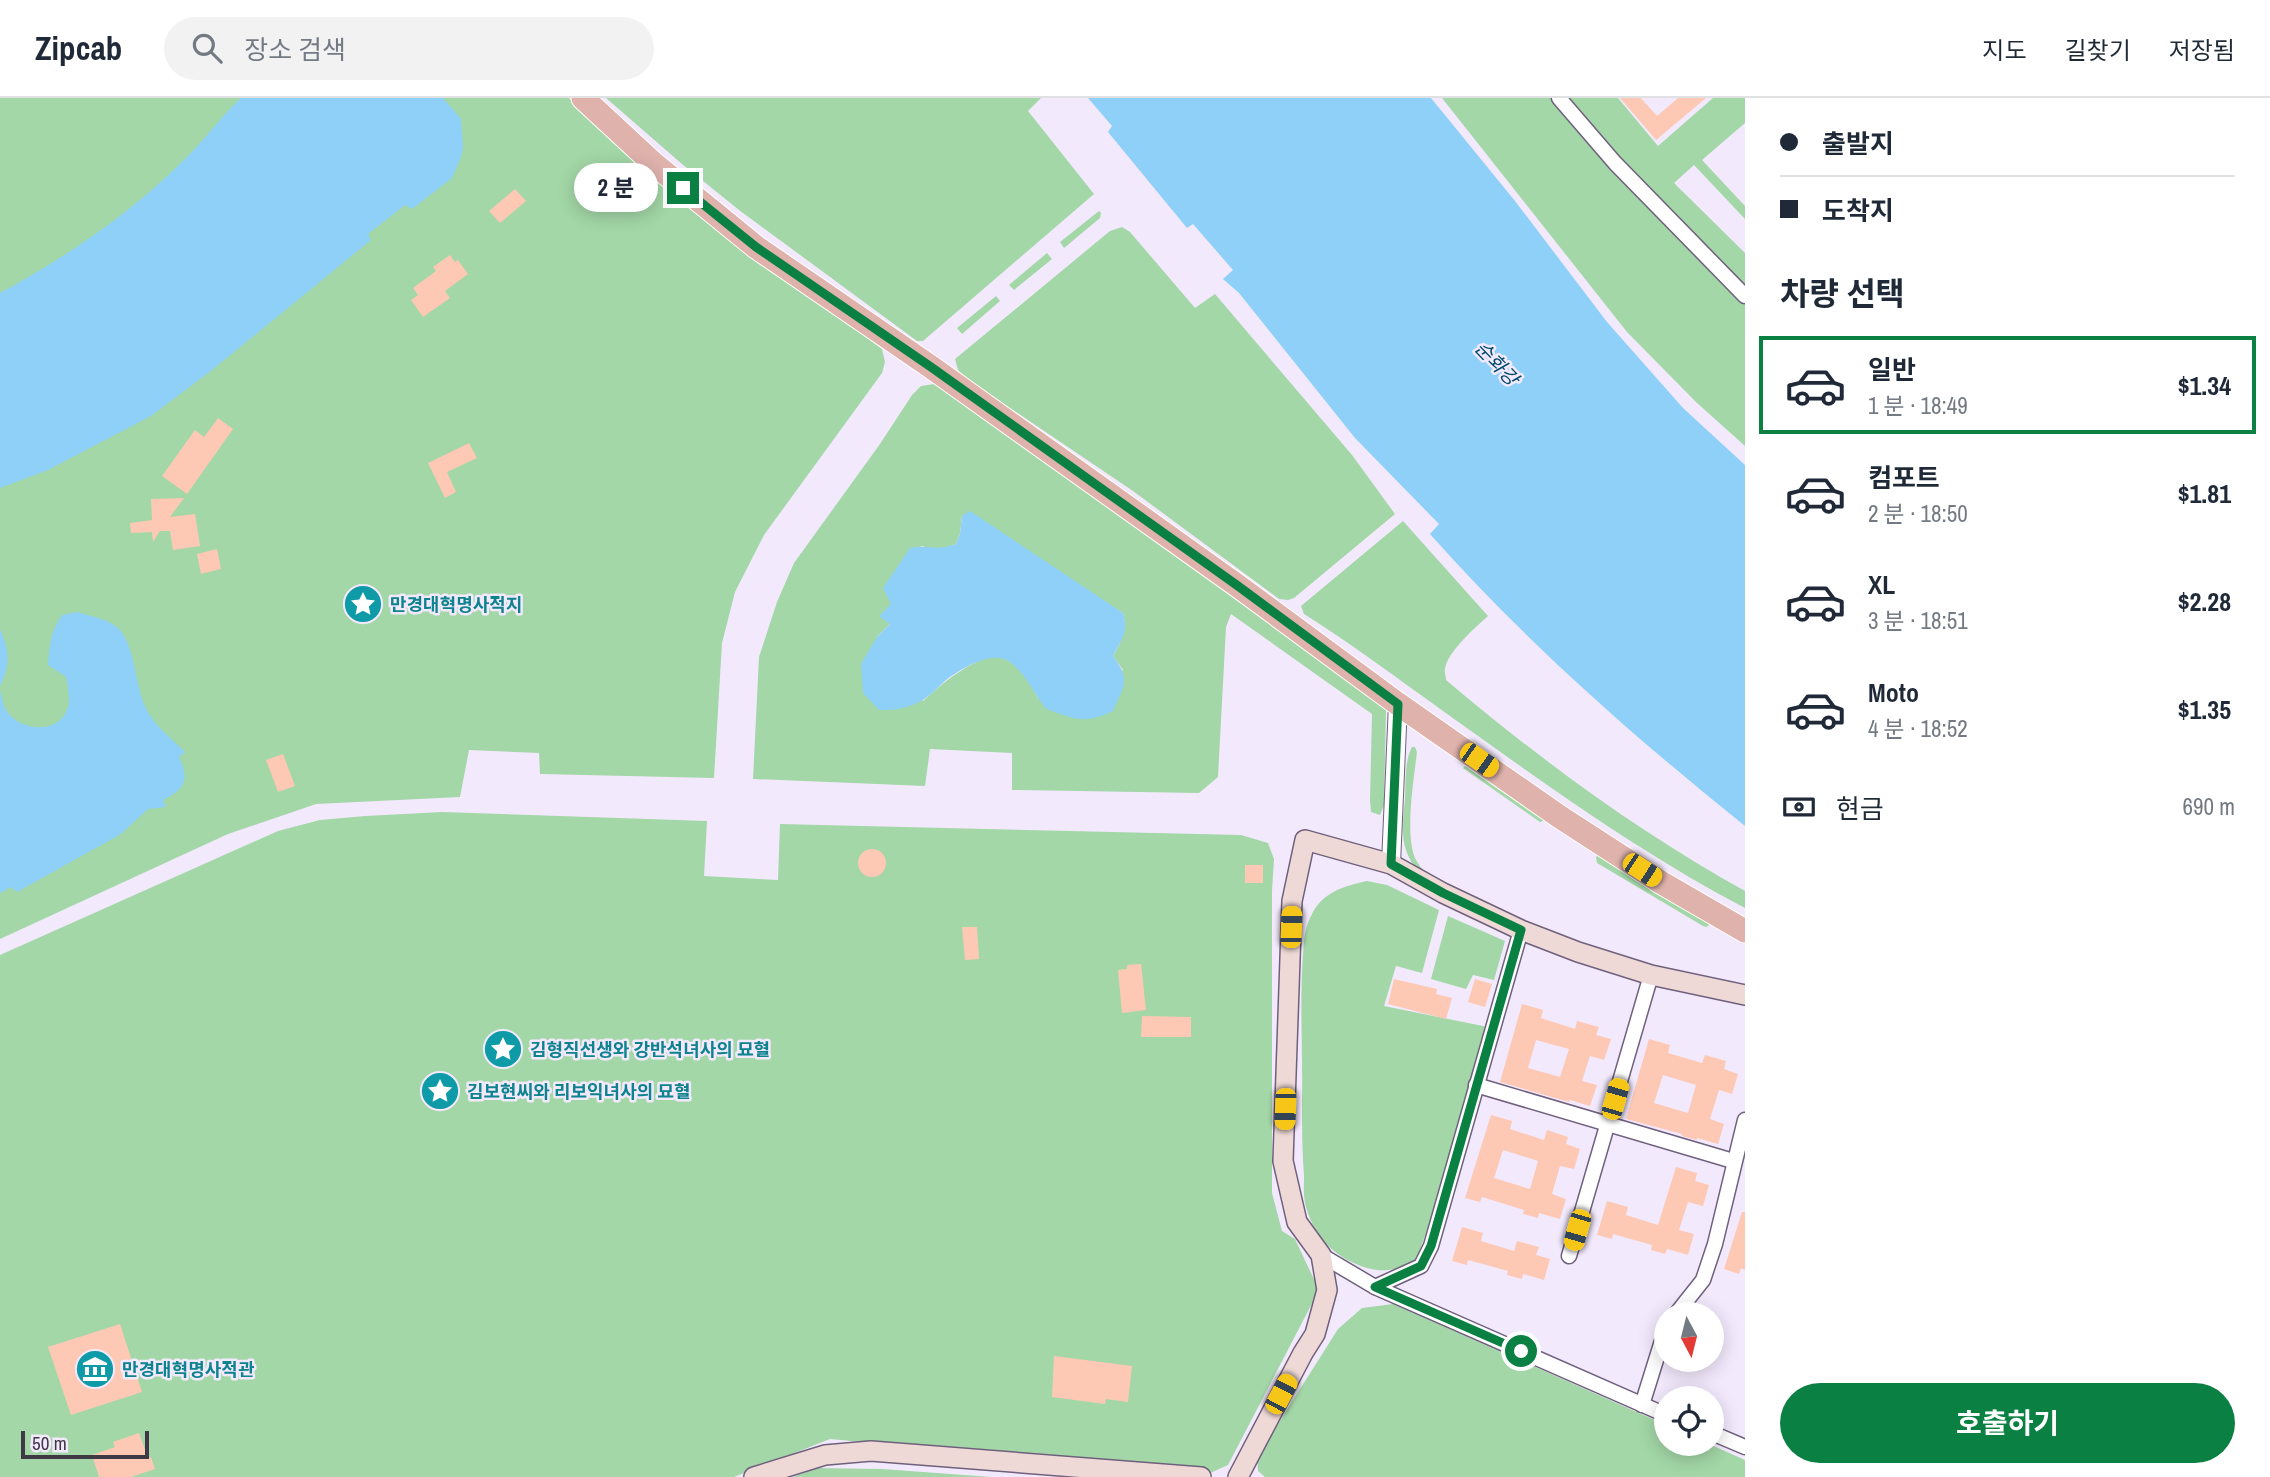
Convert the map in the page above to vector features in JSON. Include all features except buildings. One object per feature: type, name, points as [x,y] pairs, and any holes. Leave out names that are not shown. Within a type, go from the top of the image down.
[{"type":"main road","points":[[583,98],[653,163],[756,247],[931,367],[1398,704],[1560,817],[1662,883],[1745,932]]},
{"type":"main road","points":[[1238,1477],[1315,1334],[1327,1290],[1321,1255],[1297,1222],[1283,1161],[1292,901],[1305,841],[1391,864],[1443,893],[1521,930],[1577,951],[1651,975],[1745,995]]},
{"type":"main road","points":[[754,1477],[825,1455],[872,1451],[1201,1477]]},
{"type":"street","points":[[1559,98],[1615,163],[1745,296]]},
{"type":"street","points":[[1391,864],[1398,704]]},
{"type":"street","points":[[1375,1287],[1421,1266],[1431,1246],[1521,930]]},
{"type":"street","points":[[1569,1256],[1651,975]]},
{"type":"street","points":[[1476,1085],[1733,1161]]},
{"type":"street","points":[[1686,1302],[1703,1280],[1715,1244],[1745,1119]]},
{"type":"street","points":[[1321,1255],[1375,1287],[1654,1410]]},
{"type":"street","points":[[1642,1405],[1654,1366]]},
{"type":"street","points":[[1724,1438],[1745,1447]]},
{"type":"green space","points":[[0,98],[569,98],[643,171],[882,349],[885,362],[882,373],[764,535],[735,592],[722,643],[714,778],[540,774],[539,753],[469,750],[460,797],[316,804],[228,834],[0,939]]},
{"type":"green space","points":[[606,98],[1041,98],[1028,111],[1094,194],[923,341],[917,341],[739,210]]},
{"type":"green space","points":[[1442,98],[1552,98],[1745,304],[1745,446],[1696,402],[1627,332]]},
{"type":"green space","points":[[1566,98],[1618,98],[1658,146],[1713,98],[1745,98],[1745,123],[1702,160],[1745,206],[1745,219],[1694,165],[1674,183],[1745,253],[1745,288],[1648,190]]},
{"type":"green space","points":[[1099,211],[1100,218],[1064,248],[1060,242]]},
{"type":"green space","points":[[1122,227],[1130,232],[1195,308],[1215,294],[1352,455],[1395,514],[1294,598],[1279,599],[1133,491],[970,381],[958,370],[955,359],[1110,231]]},
{"type":"green space","points":[[1047,253],[1052,259],[1014,290],[1009,285]]},
{"type":"green space","points":[[996,296],[1000,301],[962,334],[957,328]]},
{"type":"green space","points":[[921,386],[940,386],[1380,701],[1386,710],[1384,805],[1380,815],[1371,812],[1370,800],[1372,714],[1231,614],[1226,627],[1218,777],[1199,793],[1012,790],[1012,753],[930,749],[925,786],[753,779],[759,657],[777,602],[794,563]],"holes":[[[962,516],[1123,613],[1124,630],[1113,656],[1123,670],[1038,698],[1017,667],[997,657],[978,661],[947,680],[923,701],[877,637],[890,624],[891,604],[921,546],[940,550],[956,544]]]},
{"type":"green space","points":[[1403,521],[1488,616],[1451,655],[1445,670],[1446,680],[1517,738],[1591,793],[1667,845],[1745,891],[1745,908],[1666,863],[1591,815],[1304,614],[1301,606]]},
{"type":"green space","points":[[1412,747],[1415,747],[1417,752],[1410,823],[1412,850],[1416,860],[1434,881],[1446,889],[1513,917],[1513,920],[1451,895],[1423,876],[1413,864],[1404,844],[1403,826],[1407,766]]},
{"type":"green space","points":[[1467,764],[1543,817],[1543,821],[1540,822],[1463,768]]},
{"type":"green space","points":[[442,812],[707,821],[704,876],[778,880],[780,824],[1241,835],[1268,843],[1274,859],[1272,1193],[1282,1231],[1295,1239],[1319,1290],[1228,1465],[1208,1474],[830,1439],[734,1477],[0,1477],[0,955],[278,831],[320,820]]},
{"type":"green space","points":[[1599,855],[1707,921],[1709,925],[1703,926],[1597,863],[1596,857]]},
{"type":"green space","points":[[1367,881],[1387,885],[1439,910],[1422,973],[1396,966],[1384,1006],[1488,1027],[1441,1191],[1417,1258],[1400,1268],[1387,1270],[1356,1264],[1329,1246],[1315,1229],[1304,1195],[1301,1001],[1306,931],[1316,908],[1327,896],[1342,888]]},
{"type":"green space","points":[[1448,916],[1505,941],[1494,980],[1473,975],[1466,989],[1431,979]]},
{"type":"green space","points":[[1393,1304],[1654,1420],[1654,1456],[1724,1456],[1724,1451],[1745,1460],[1745,1477],[1265,1477],[1258,1471],[1257,1457],[1338,1329],[1362,1308]]},
{"type":"green space","points":[[817,1468],[882,1469],[992,1477],[793,1477]]},
{"type":"water","points":[[241,98],[443,98],[461,119],[461,157],[452,178],[412,209],[405,205],[368,234],[371,240],[212,370],[151,416],[48,470],[0,488],[0,293],[76,247],[124,213],[169,175]]},
{"type":"water","name":"순화강","points":[[1088,98],[1431,98],[1515,201],[1607,322],[1683,408],[1745,465],[1745,826],[1581,686],[1466,574],[1430,534],[1439,524],[1355,438],[1239,293],[1223,279],[1233,270],[1193,224],[1187,228],[1108,132],[1112,126]]},
{"type":"water","points":[[970,511],[1123,613],[1125,631],[1113,656],[1122,671],[1124,683],[1113,711],[1094,718],[1079,719],[1046,709],[1016,667],[1003,659],[995,658],[968,666],[924,699],[906,707],[879,710],[863,693],[861,664],[877,637],[890,624],[879,616],[891,604],[883,588],[910,548],[956,544],[962,516]]},
{"type":"water","points":[[77,612],[109,622],[124,635],[148,713],[185,752],[179,757],[185,778],[181,788],[163,800],[166,807],[148,809],[121,834],[17,892],[11,887],[0,893],[0,690],[9,714],[25,725],[45,727],[62,719],[68,706],[68,689],[66,677],[48,665],[50,645],[62,615]]},
{"type":"water","points":[[0,629],[8,658],[0,686]]},
{"type":"place","name":"만경대혁명사적지","points":[[363,604]]},
{"type":"place","name":"김형직선생와 강반석녀사의 묘혈","points":[[503,1049]]},
{"type":"place","name":"김보현씨와 리보익녀사의 묘혈","points":[[440,1091]]},
{"type":"place","name":"만경대혁명사적관","points":[[95,1369]]},
{"type":"route","points":[[683,188],[756,247],[931,367],[1398,704],[1391,864],[1443,893],[1521,930],[1431,1246],[1421,1266],[1375,1287],[1521,1351]]}]
